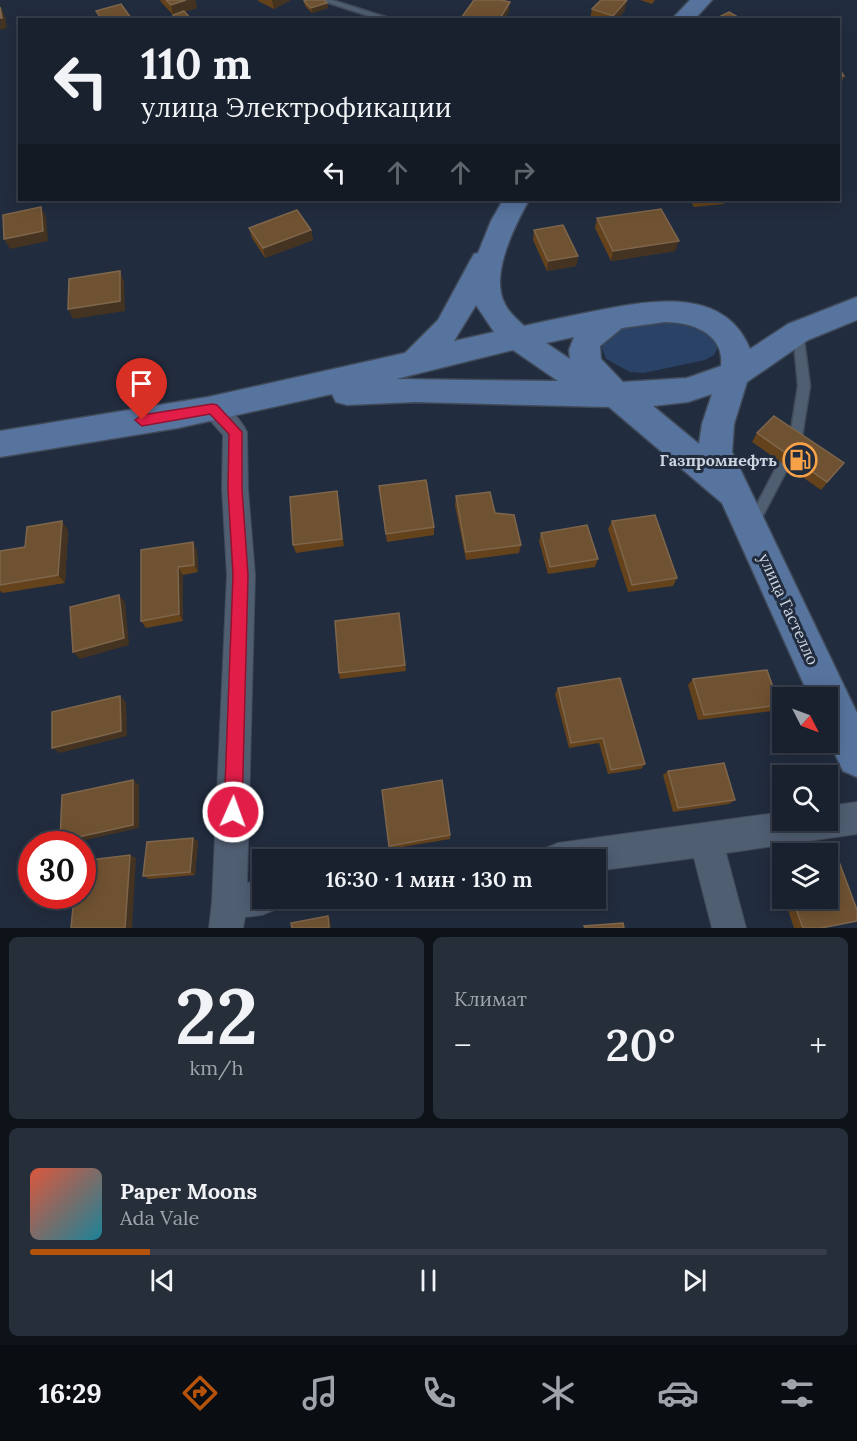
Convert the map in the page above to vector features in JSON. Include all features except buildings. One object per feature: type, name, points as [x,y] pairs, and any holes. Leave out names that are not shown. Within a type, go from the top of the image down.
[{"type":"main road","points":[[683,18],[702,0]]},
{"type":"main road","points":[[414,362],[443,337],[456,317],[515,201]]},
{"type":"main road","points":[[496,238],[487,278],[487,296],[499,319],[561,369],[585,383],[616,395]]},
{"type":"main road","points":[[225,406],[357,392],[416,390],[638,395],[688,390],[737,373],[798,332],[857,308]]},
{"type":"main road","points":[[0,444],[225,406],[520,337],[658,312],[683,312],[697,315],[721,330],[732,344],[737,357],[737,373]]},
{"type":"main road","points":[[613,319],[594,332],[585,342],[583,355],[589,368],[616,395]]},
{"type":"main road","name":"улица Гастелло","points":[[737,373],[726,396],[715,444],[716,452],[857,757]]},
{"type":"main road","name":"улица Гастелло","points":[[616,395],[651,422],[697,465],[734,494]]},
{"type":"street","points":[[225,406],[235,432],[235,489],[241,575],[227,915],[252,903]]},
{"type":"street","points":[[606,854],[857,818]]},
{"type":"street","points":[[706,840],[729,928]]},
{"type":"lane","points":[[324,0],[384,18]]},
{"type":"lane","points":[[751,526],[795,443],[804,386],[798,332]]},
{"type":"shaded area","points":[[681,317],[715,338],[718,347],[714,355],[705,360],[644,373],[630,372],[606,359],[602,348],[605,337],[616,328]]},
{"type":"place","name":"Газпромнефть","points":[[800,460]]},
{"type":"route","points":[[142,420],[212,409],[235,432],[235,489],[241,575],[233,812]]}]
